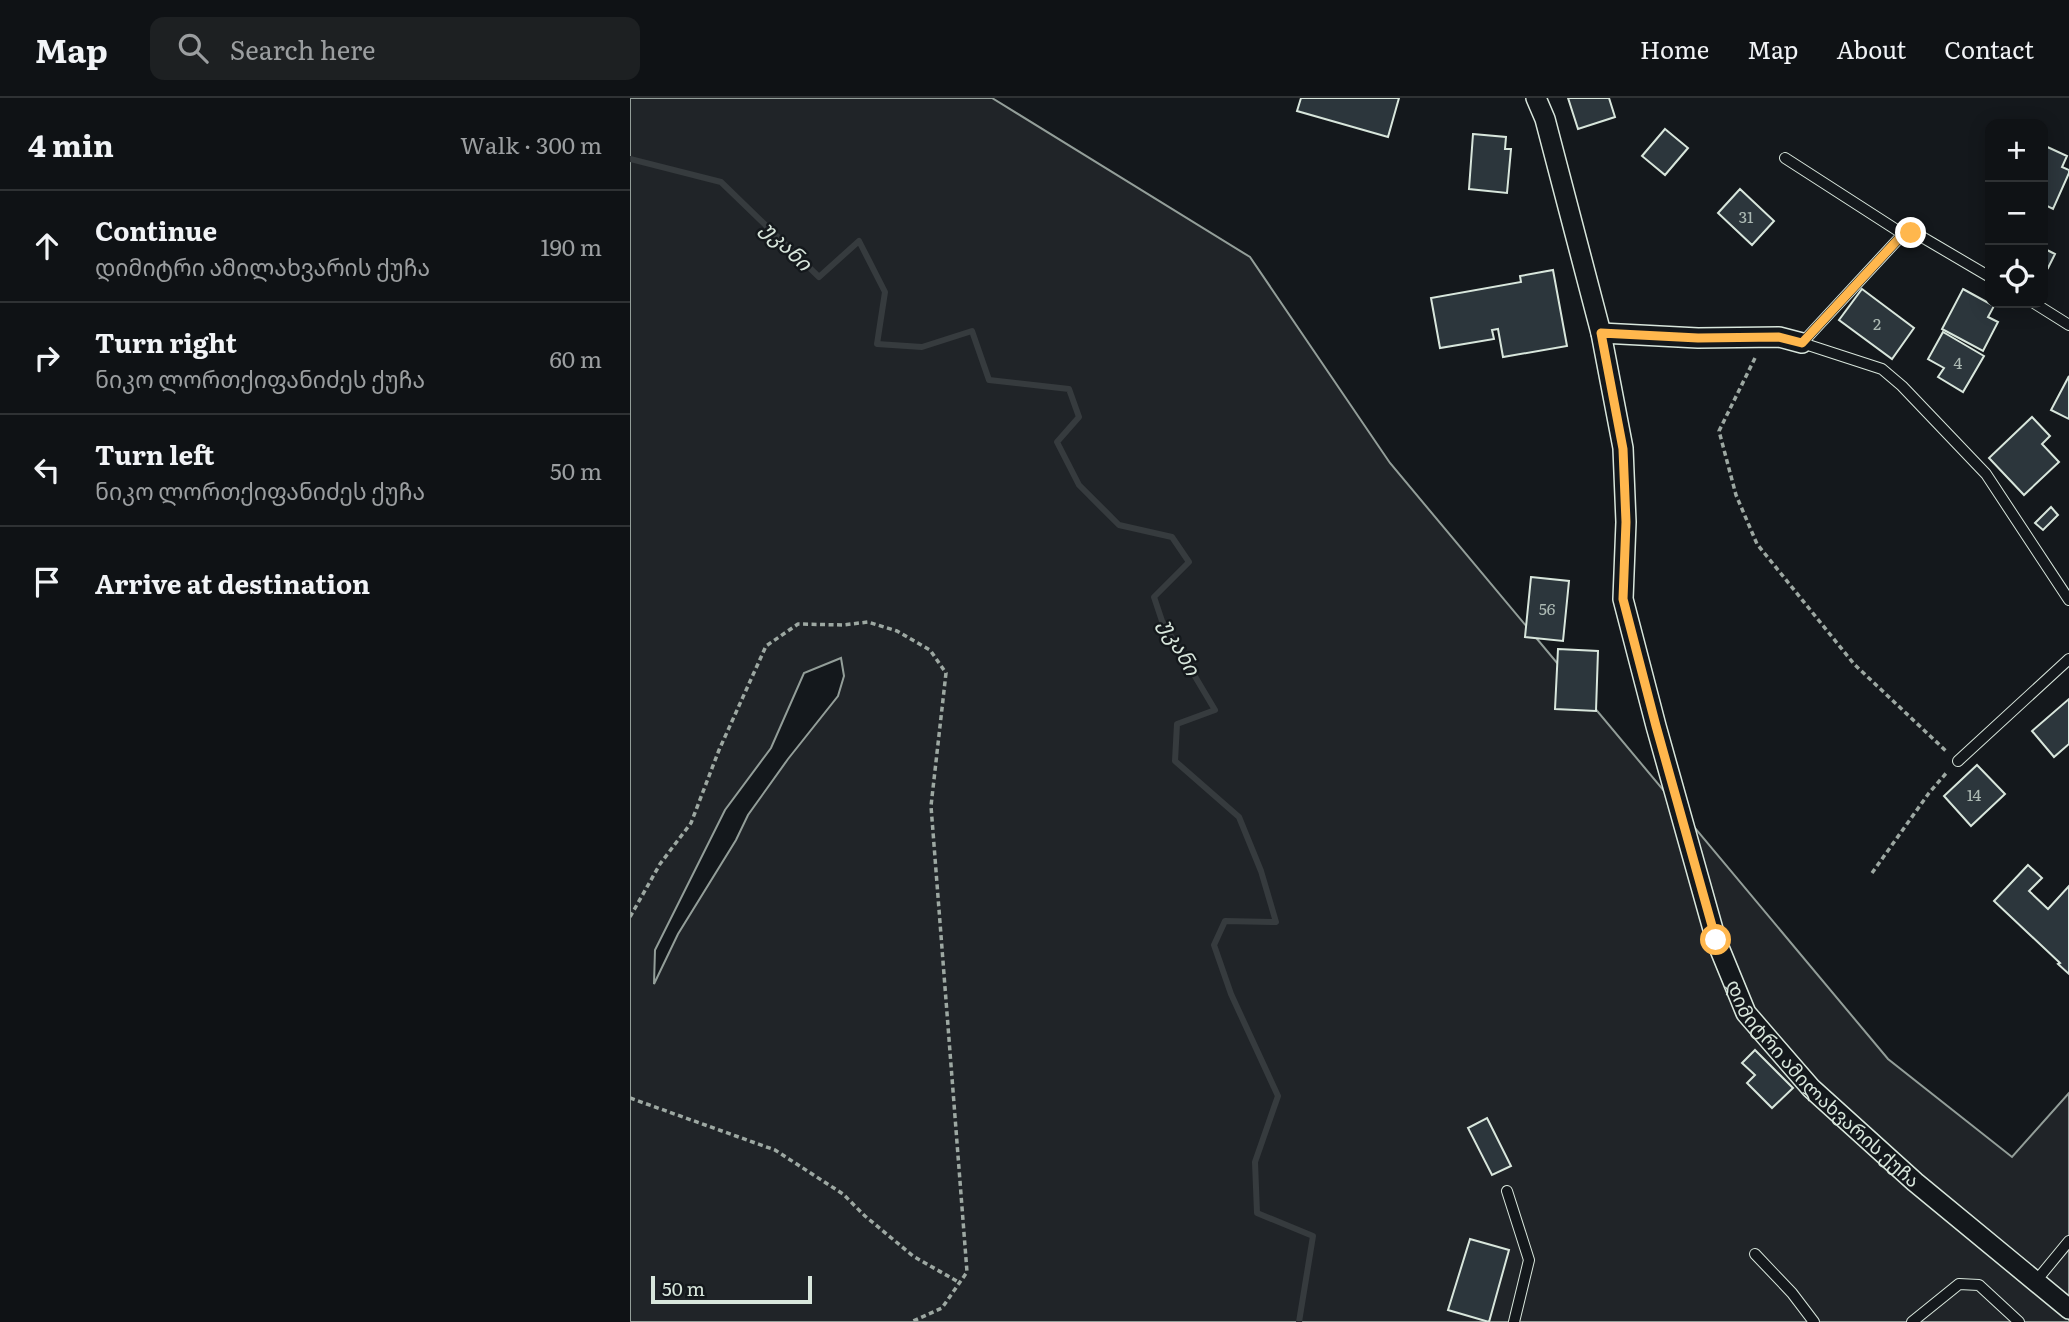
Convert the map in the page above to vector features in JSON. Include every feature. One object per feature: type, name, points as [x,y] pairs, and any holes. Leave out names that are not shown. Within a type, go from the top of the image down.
[{"type":"street","name":"დიმიტრი ამილახვარის ქუჩა","points":[[1536,98],[1545,119],[1601,333],[1623,449],[1626,522],[1623,599],[1716,940],[1746,1013],[1811,1088],[1915,1182],[2069,1309]]},
{"type":"street","points":[[1601,333],[1698,338],[1779,337],[1802,343]]},
{"type":"lane","points":[[1785,158],[1903,234],[1911,233],[1922,237],[1985,274]]},
{"type":"lane","points":[[1903,234],[1802,343],[1882,369],[1902,386],[1986,474],[2069,600]]},
{"type":"lane","points":[[2042,308],[2069,325]]},
{"type":"lane","points":[[1958,761],[2069,659]]},
{"type":"lane","points":[[1507,1191],[1529,1260],[1514,1322]]},
{"type":"lane","points":[[2036,1281],[2069,1241]]},
{"type":"lane","points":[[1755,1254],[1792,1293],[1814,1322]]},
{"type":"lane","points":[[1912,1322],[1959,1284],[1979,1284],[2019,1322]]},
{"type":"path","points":[[1765,338],[1719,431],[1736,495],[1756,544],[1854,664],[1958,761],[1929,793],[1872,873]]},
{"type":"path","points":[[630,917],[660,864],[691,823],[719,750],[766,646],[798,624],[843,625],[868,622],[897,631],[930,650],[946,673],[931,806],[967,1272],[942,1308],[911,1322]]},
{"type":"path","points":[[630,1098],[775,1150],[843,1194],[913,1256],[960,1283]]},
{"type":"shaded area","points":[[630,98],[992,98],[1250,257],[1390,463],[1888,1059],[2012,1157],[2069,1093],[2069,1322],[630,1322]],"holes":[[[841,658],[844,676],[838,696],[748,815],[736,840],[678,934],[654,984],[655,950],[725,810],[771,748],[804,673]]]},
{"type":"building","points":[[1301,98],[1399,98],[1388,137],[1297,111]]},
{"type":"building","points":[[1568,98],[1609,98],[1615,117],[1578,129]]},
{"type":"building","points":[[1665,129],[1688,148],[1665,175],[1642,156]]},
{"type":"building","points":[[1473,134],[1506,137],[1505,149],[1511,149],[1507,193],[1469,189]]},
{"type":"building","points":[[2048,147],[2067,156],[2062,167],[2069,170],[2053,209],[2048,206]]},
{"type":"building","points":[[1740,189],[1774,221],[1752,245],[1718,213]]},
{"type":"building","points":[[2048,250],[2055,254],[2048,268]]},
{"type":"building","points":[[1553,270],[1567,346],[1503,357],[1498,329],[1492,330],[1494,339],[1440,348],[1431,298],[1521,282],[1520,276]]},
{"type":"building","points":[[1862,289],[1914,328],[1892,359],[1839,320]]},
{"type":"building","points":[[1963,289],[1985,301],[1985,308],[1993,308],[1988,317],[1998,322],[1983,351],[1942,329]]},
{"type":"building","points":[[1943,332],[1984,356],[1963,392],[1938,377],[1944,368],[1928,359]]},
{"type":"building","points":[[2069,376],[2069,419],[2051,410]]},
{"type":"building","points":[[2032,417],[2050,436],[2042,444],[2059,462],[2024,495],[1989,458]]},
{"type":"building","points":[[2051,507],[2058,515],[2043,530],[2035,523]]},
{"type":"building","points":[[1531,577],[1569,581],[1563,641],[1525,637]]},
{"type":"building","points":[[1558,649],[1598,651],[1596,711],[1555,709]]},
{"type":"building","points":[[2069,699],[2069,744],[2054,757],[2032,731]]},
{"type":"building","points":[[1977,765],[2005,794],[1971,826],[1944,796]]},
{"type":"building","points":[[2028,865],[2042,878],[2029,891],[2048,909],[2069,886],[2069,974],[1994,901]]},
{"type":"building","points":[[1755,1050],[1793,1088],[1772,1108],[1747,1083],[1755,1075],[1742,1063]]},
{"type":"building","points":[[1487,1118],[1511,1166],[1492,1175],[1468,1128]]},
{"type":"building","points":[[1470,1239],[1509,1250],[1489,1322],[1448,1310]]},
{"type":"waterway","name":"უკანი","points":[[630,159],[721,182],[819,277],[859,241],[885,292],[877,344],[922,347],[972,331],[989,380],[1069,389],[1079,417],[1057,442],[1079,485],[1119,525],[1172,537],[1189,562],[1154,597],[1162,621],[1215,710],[1177,724],[1175,761],[1239,817],[1261,871],[1276,922],[1225,921],[1214,945],[1231,994],[1278,1096],[1255,1162],[1257,1213],[1313,1236],[1299,1322]]},
{"type":"route","points":[[1716,940],[1623,599],[1626,522],[1623,449],[1601,333],[1698,338],[1779,337],[1802,343],[1903,234],[1911,233]]}]
